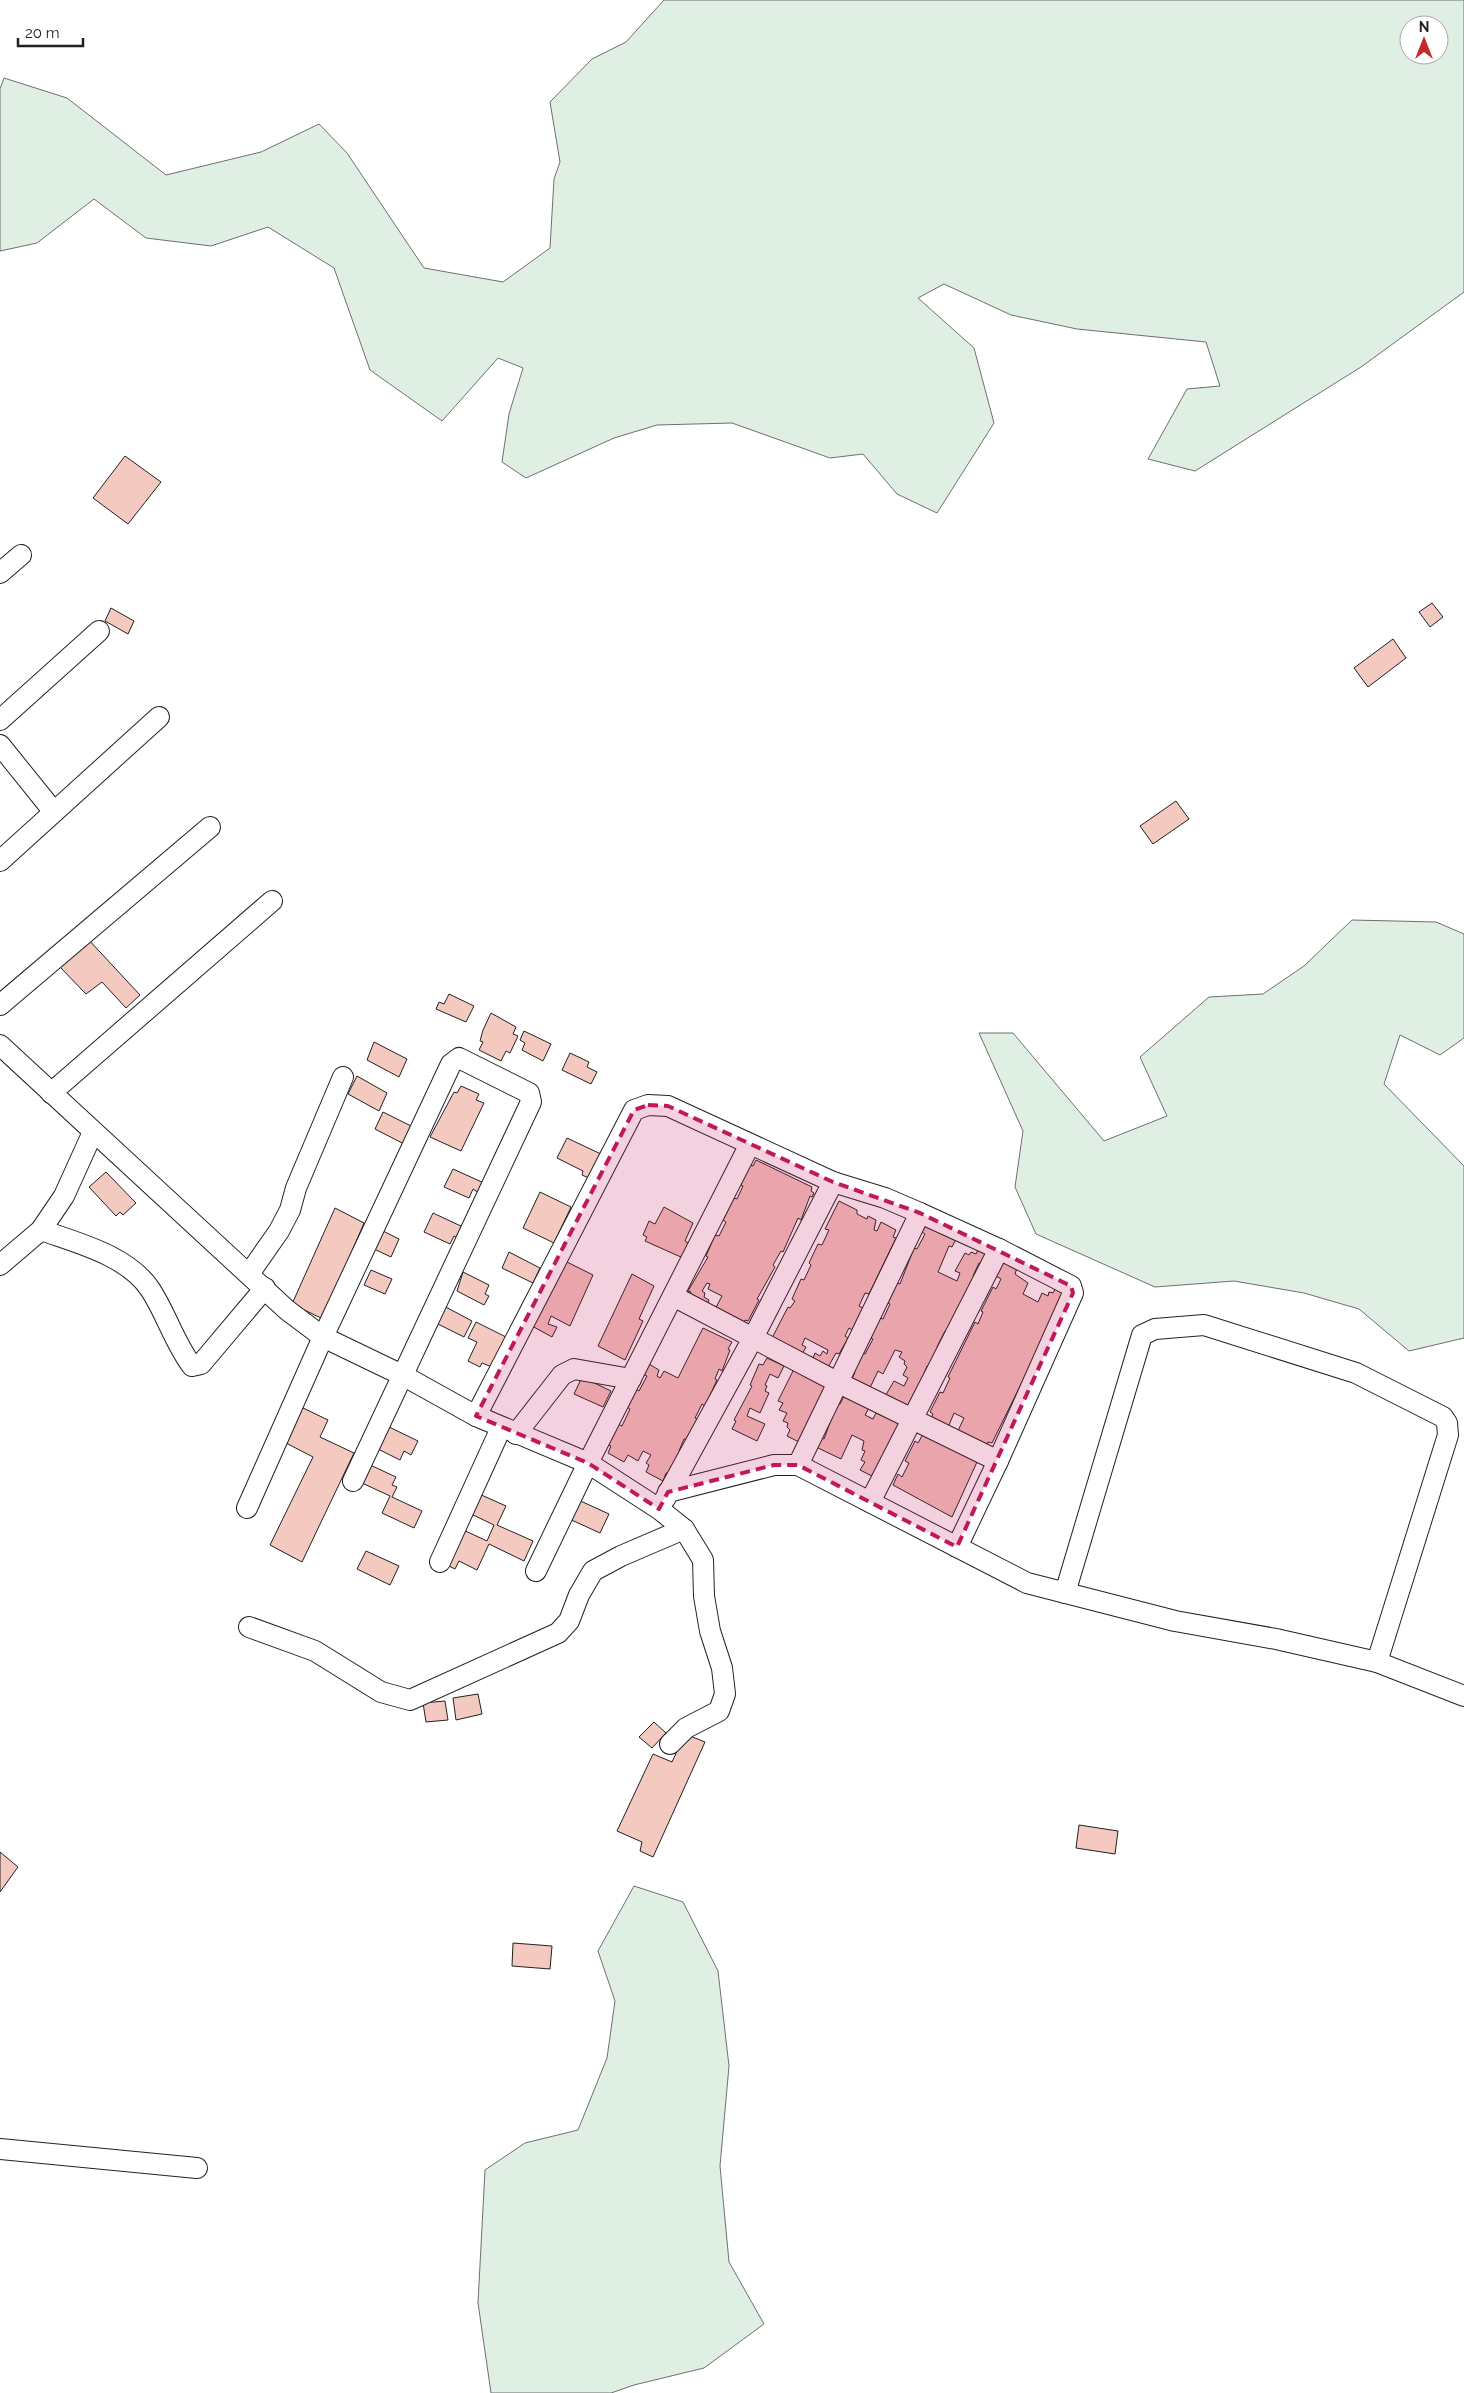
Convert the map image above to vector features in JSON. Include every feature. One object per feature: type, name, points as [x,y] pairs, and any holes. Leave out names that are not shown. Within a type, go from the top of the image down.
[{"type":"street","points":[[0,573],[20,555]]},
{"type":"street","points":[[0,720],[100,631]]},
{"type":"street","points":[[0,861],[160,717]]},
{"type":"street","points":[[0,745],[54,812]]},
{"type":"street","points":[[0,1004],[210,827]]},
{"type":"street","points":[[51,1093],[272,901]]},
{"type":"street","points":[[0,1046],[287,1310],[323,1337],[404,1376],[476,1416],[588,1463],[664,1501],[703,1560],[704,1596],[710,1632],[722,1668],[725,1694],[719,1711],[686,1728],[670,1744]]},
{"type":"street","points":[[247,1508],[323,1337],[451,1064],[460,1058],[529,1093],[530,1102],[404,1376],[353,1481]]},
{"type":"street","points":[[249,1274],[279,1231],[290,1210],[296,1188],[343,1077]]},
{"type":"street","points":[[476,1416],[634,1110],[648,1105],[668,1106],[833,1182],[885,1198],[999,1249],[1071,1286],[1073,1293],[998,1461],[957,1547]]},
{"type":"street","points":[[0,1264],[40,1230],[64,1196],[93,1132]]},
{"type":"street","points":[[536,1571],[588,1463],[750,1144]]},
{"type":"street","points":[[664,1501],[753,1338],[833,1182]]},
{"type":"street","points":[[798,1466],[920,1214]]},
{"type":"street","points":[[40,1230],[124,1264],[149,1288],[182,1353],[192,1366],[201,1364],[265,1288]]},
{"type":"street","points":[[870,1502],[999,1249]]},
{"type":"street","points":[[673,1296],[839,1383],[998,1461]]},
{"type":"street","points":[[1065,1593],[1142,1335],[1155,1329],[1204,1325],[1356,1373],[1443,1418],[1447,1423],[1448,1435],[1377,1662]]},
{"type":"street","points":[[440,1562],[508,1431],[562,1376],[574,1369],[631,1379]]},
{"type":"street","points":[[664,1501],[774,1465],[798,1466],[1026,1583],[1175,1621],[1276,1639],[1377,1662],[1464,1696]]},
{"type":"street","points":[[249,1627],[315,1651],[381,1692],[410,1700],[558,1632],[569,1621],[579,1595],[593,1571],[621,1556],[684,1529]]},
{"type":"street","points":[[0,2149],[197,2168]]},
{"type":"highlighted area","points":[[648,1105],[668,1106],[833,1182],[920,1213],[1071,1286],[1073,1293],[957,1547],[798,1465],[774,1465],[668,1492],[659,1509],[588,1463],[476,1416],[634,1110]]},
{"type":"green space","points":[[664,0],[1464,0],[1464,292],[1361,367],[1195,471],[1148,459],[1187,389],[1220,386],[1206,342],[1077,329],[1011,315],[944,284],[918,298],[974,348],[994,423],[937,513],[897,494],[863,454],[830,458],[732,423],[657,425],[614,438],[526,478],[502,462],[509,414],[523,368],[498,358],[442,421],[370,370],[334,268],[268,227],[211,246],[146,238],[94,199],[37,243],[0,251],[0,89],[4,78],[67,98],[166,175],[261,152],[319,124],[347,153],[424,268],[503,282],[550,248],[554,179],[560,162],[550,102],[592,59],[626,42]]},
{"type":"green space","points":[[1352,920],[1436,922],[1464,934],[1464,1038],[1440,1055],[1400,1035],[1384,1084],[1464,1166],[1464,1338],[1409,1351],[1359,1309],[1304,1293],[1234,1281],[1155,1287],[1036,1234],[1015,1187],[1023,1131],[979,1033],[1013,1033],[1104,1141],[1167,1116],[1140,1057],[1209,997],[1263,994],[1304,966]]},
{"type":"green space","points":[[634,1886],[683,1902],[718,1971],[729,2066],[720,2166],[729,2262],[764,2324],[704,2368],[634,2385],[611,2393],[491,2393],[478,2303],[485,2170],[525,2143],[578,2130],[607,2058],[615,2001],[598,1951]]},
{"type":"building","points":[[125,456],[161,482],[128,524],[93,498]]},
{"type":"building","points":[[1432,603],[1443,617],[1430,627],[1419,612]]},
{"type":"building","points":[[111,608],[134,621],[128,634],[105,621]]},
{"type":"building","points":[[1393,639],[1406,658],[1368,687],[1354,668]]},
{"type":"building","points":[[1176,801],[1189,819],[1153,844],[1140,826]]},
{"type":"building","points":[[87,938],[140,995],[126,1008],[102,982],[86,994],[58,965]]},
{"type":"building","points":[[449,994],[474,1006],[466,1022],[436,1009],[439,1002],[444,1004]]},
{"type":"building","points":[[491,1013],[516,1027],[513,1034],[518,1036],[510,1053],[506,1051],[501,1061],[479,1050],[483,1042],[480,1041],[483,1030]]},
{"type":"building","points":[[524,1031],[551,1044],[543,1061],[522,1050],[525,1043],[520,1040]]},
{"type":"building","points":[[374,1042],[407,1059],[399,1077],[367,1060]]},
{"type":"building","points":[[570,1053],[589,1062],[587,1067],[597,1072],[591,1084],[562,1070]]},
{"type":"building","points":[[357,1076],[387,1093],[379,1111],[348,1094]]},
{"type":"building","points":[[461,1086],[479,1094],[476,1100],[484,1103],[461,1151],[430,1137],[454,1092],[457,1093]]},
{"type":"building","points":[[383,1112],[413,1127],[406,1145],[375,1129]]},
{"type":"building","points":[[567,1138],[603,1155],[591,1179],[582,1175],[583,1171],[557,1158]]},
{"type":"building","points":[[756,1160],[812,1187],[811,1191],[814,1193],[812,1197],[810,1196],[801,1220],[798,1218],[783,1252],[781,1251],[773,1265],[775,1267],[757,1299],[759,1300],[748,1321],[745,1320],[742,1328],[713,1313],[722,1296],[708,1289],[710,1284],[707,1283],[702,1291],[705,1293],[704,1297],[709,1300],[705,1309],[687,1301],[691,1292],[688,1291],[708,1257],[706,1256],[715,1235],[719,1236],[726,1222],[723,1220],[734,1198],[737,1199],[743,1186],[740,1185],[750,1165],[753,1166]]},
{"type":"building","points":[[453,1169],[484,1183],[479,1193],[473,1189],[469,1198],[444,1187]]},
{"type":"building","points":[[106,1172],[136,1203],[123,1215],[120,1212],[116,1216],[89,1187]]},
{"type":"building","points":[[540,1192],[571,1207],[554,1243],[523,1228]]},
{"type":"building","points":[[839,1201],[857,1210],[857,1214],[867,1219],[868,1216],[876,1220],[874,1230],[877,1231],[881,1222],[896,1230],[893,1237],[896,1238],[869,1294],[865,1293],[859,1306],[863,1308],[852,1330],[849,1328],[845,1336],[848,1338],[839,1354],[836,1353],[827,1369],[807,1360],[810,1356],[813,1358],[815,1353],[820,1356],[823,1351],[827,1354],[828,1350],[805,1338],[802,1345],[806,1347],[800,1358],[770,1342],[788,1307],[790,1308],[795,1301],[792,1299],[801,1279],[804,1280],[811,1265],[809,1263],[818,1244],[822,1245],[829,1230],[825,1229]]},
{"type":"building","points":[[664,1207],[693,1223],[685,1241],[690,1244],[683,1258],[645,1241],[647,1237],[643,1235],[649,1221],[655,1224]]},
{"type":"building","points":[[335,1208],[364,1223],[323,1319],[292,1304]]},
{"type":"building","points":[[433,1213],[463,1227],[457,1238],[454,1236],[450,1244],[424,1232]]},
{"type":"building","points":[[927,1223],[956,1239],[952,1247],[949,1246],[938,1272],[957,1281],[960,1273],[955,1271],[965,1253],[969,1255],[971,1252],[976,1254],[979,1248],[988,1253],[983,1264],[979,1263],[973,1276],[975,1278],[956,1311],[958,1312],[948,1332],[945,1331],[937,1347],[940,1348],[930,1368],[927,1366],[913,1403],[910,1402],[907,1409],[884,1398],[894,1381],[904,1386],[908,1378],[903,1375],[907,1367],[904,1364],[905,1361],[899,1357],[902,1352],[895,1350],[883,1374],[878,1371],[869,1390],[851,1381],[855,1372],[853,1371],[862,1353],[865,1354],[873,1339],[870,1338],[880,1318],[883,1319],[897,1283],[900,1284],[914,1248],[917,1249],[925,1234],[922,1232]]},
{"type":"building","points":[[383,1231],[399,1239],[391,1257],[374,1249]]},
{"type":"building","points":[[509,1252],[540,1268],[533,1283],[502,1268]]},
{"type":"building","points":[[1001,1259],[1017,1268],[1015,1274],[1028,1283],[1023,1294],[1038,1302],[1042,1293],[1048,1296],[1049,1292],[1053,1293],[1055,1289],[1065,1295],[992,1443],[988,1442],[985,1449],[956,1435],[964,1418],[954,1413],[947,1430],[930,1421],[933,1414],[930,1412],[940,1392],[943,1393],[950,1378],[948,1377],[975,1322],[978,1324],[983,1312],[981,1311],[993,1287],[996,1289],[1001,1279],[994,1275]]},
{"type":"building","points":[[563,1260],[593,1275],[570,1326],[551,1316],[548,1324],[557,1327],[552,1337],[532,1326]]},
{"type":"building","points":[[371,1270],[392,1279],[385,1294],[364,1285]]},
{"type":"building","points":[[463,1272],[489,1285],[485,1294],[489,1296],[484,1305],[457,1291]]},
{"type":"building","points":[[632,1274],[654,1286],[639,1319],[643,1321],[625,1360],[598,1346]]},
{"type":"building","points":[[442,1305],[472,1321],[464,1337],[434,1322]]},
{"type":"building","points":[[476,1322],[512,1340],[492,1367],[482,1363],[480,1367],[468,1361],[477,1342],[468,1338]]},
{"type":"building","points":[[703,1328],[732,1342],[728,1349],[730,1350],[722,1371],[719,1369],[715,1379],[717,1380],[705,1406],[702,1404],[695,1418],[697,1419],[688,1440],[684,1439],[679,1451],[681,1453],[670,1474],[666,1473],[663,1481],[646,1472],[649,1465],[646,1463],[651,1455],[643,1451],[638,1461],[628,1455],[624,1462],[608,1453],[611,1446],[608,1445],[618,1424],[622,1426],[630,1409],[627,1407],[636,1389],[639,1391],[647,1376],[643,1374],[649,1364],[659,1370],[657,1376],[660,1378],[664,1371],[678,1378]]},
{"type":"building","points":[[767,1358],[784,1366],[778,1378],[770,1374],[765,1385],[767,1386],[765,1391],[769,1393],[760,1413],[750,1408],[747,1416],[765,1424],[757,1441],[732,1429],[736,1421],[734,1420],[752,1386],[750,1385],[759,1364],[763,1365]]},
{"type":"building","points":[[794,1369],[827,1385],[799,1442],[787,1436],[790,1430],[787,1427],[788,1423],[783,1421],[787,1413],[779,1410],[783,1403],[778,1401]]},
{"type":"building","points":[[582,1377],[611,1391],[603,1407],[574,1394]]},
{"type":"building","points":[[844,1396],[869,1408],[865,1415],[873,1419],[876,1413],[900,1424],[874,1477],[860,1470],[865,1462],[861,1460],[865,1451],[862,1450],[864,1441],[852,1435],[841,1459],[816,1447],[820,1437],[824,1439],[837,1403],[840,1404]]},
{"type":"building","points":[[299,1406],[328,1420],[320,1437],[354,1453],[302,1562],[270,1545],[313,1457],[286,1443]]},
{"type":"building","points":[[387,1426],[418,1441],[411,1455],[404,1451],[400,1460],[376,1448]]},
{"type":"building","points":[[923,1434],[977,1462],[952,1517],[893,1485],[898,1474],[902,1477],[909,1463],[905,1461],[915,1441],[918,1443]]},
{"type":"building","points":[[368,1464],[396,1477],[392,1485],[397,1487],[392,1497],[422,1511],[414,1528],[382,1513],[390,1496],[362,1483]]},
{"type":"building","points":[[477,1493],[506,1506],[497,1525],[533,1541],[524,1561],[489,1544],[477,1570],[459,1561],[455,1569],[443,1563],[459,1528],[487,1541],[494,1525],[467,1512]]},
{"type":"building","points":[[574,1498],[609,1514],[600,1533],[565,1517]]},
{"type":"building","points":[[366,1551],[399,1566],[390,1585],[357,1569]]},
{"type":"building","points":[[478,1694],[482,1714],[456,1720],[453,1698]]},
{"type":"building","points":[[445,1701],[448,1720],[426,1722],[423,1703]]},
{"type":"building","points":[[654,1722],[666,1733],[652,1748],[639,1737]]},
{"type":"building","points":[[685,1734],[705,1742],[653,1857],[640,1851],[642,1842],[617,1831],[653,1754],[672,1762]]},
{"type":"building","points":[[1079,1825],[1118,1831],[1115,1854],[1076,1848]]},
{"type":"building","points":[[0,1852],[18,1867],[0,1892]]},
{"type":"building","points":[[513,1943],[552,1946],[550,1969],[512,1966]]}]
